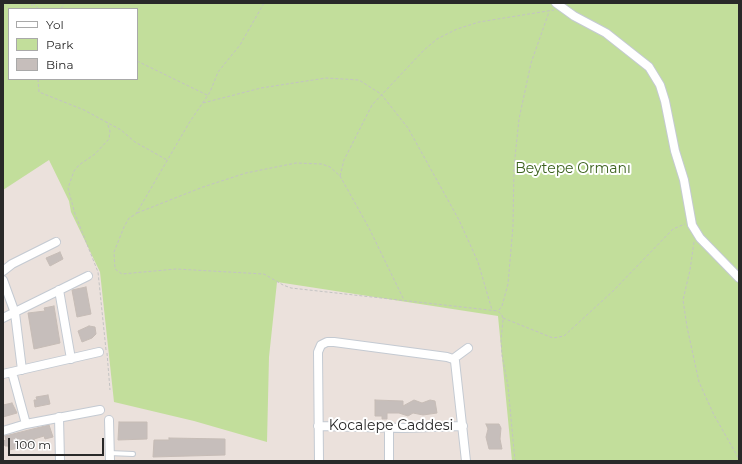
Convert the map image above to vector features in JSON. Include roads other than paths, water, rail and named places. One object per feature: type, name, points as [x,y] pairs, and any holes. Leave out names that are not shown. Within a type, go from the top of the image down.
[{"type":"street","points":[[559,5],[574,16],[606,32],[649,67],[660,84],[666,101],[693,227],[704,243],[739,278]]},
{"type":"street","points":[[3,271],[12,264],[56,242]]},
{"type":"street","points":[[3,318],[88,276]]},
{"type":"street","points":[[3,280],[15,313],[22,370]]},
{"type":"street","points":[[59,290],[71,359]]},
{"type":"street","points":[[318,461],[317,378],[318,352],[321,345],[327,342],[441,356],[453,359]]},
{"type":"street","points":[[453,359],[468,348]]},
{"type":"street","points":[[3,374],[99,352]]},
{"type":"street","points":[[453,359],[455,361],[466,461]]},
{"type":"street","points":[[12,372],[26,424]]},
{"type":"street","points":[[3,431],[58,417],[100,410]]},
{"type":"street","points":[[58,417],[60,461]]},
{"type":"street","points":[[109,420],[110,457]]},
{"type":"street","name":"Kocalepe Caddesi","points":[[318,426],[463,426]]},
{"type":"street","points":[[389,427],[390,461]]},
{"type":"lane","points":[[110,457],[132,454]]},
{"type":"park label","name":"Beytepe Ormanı","points":[[573,169]]}]
